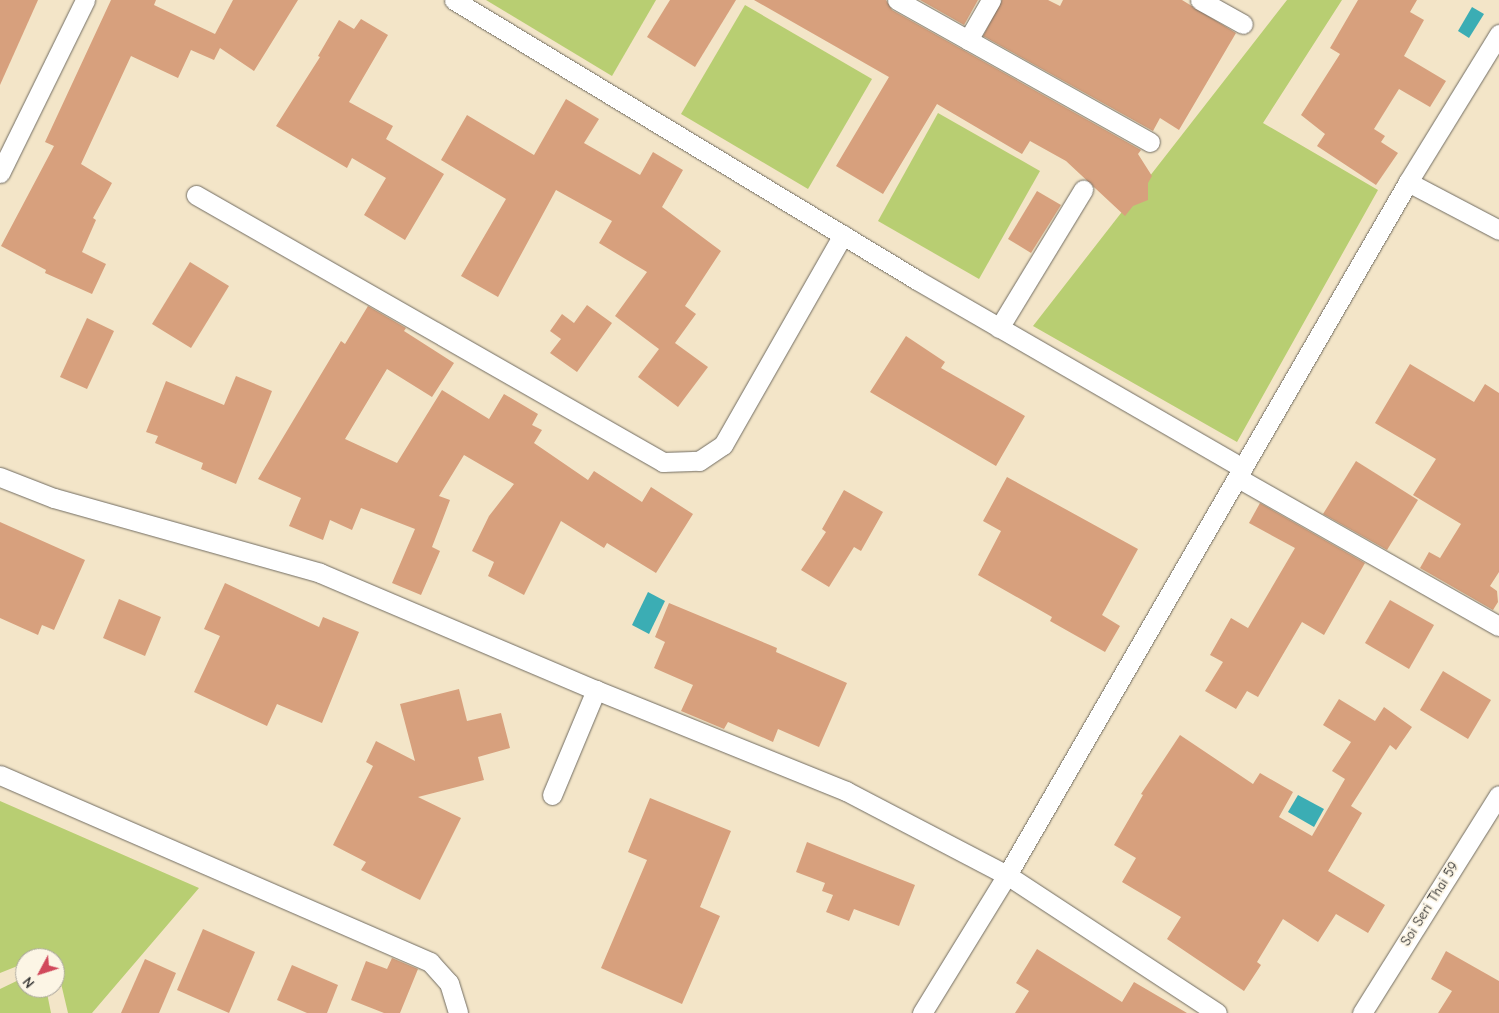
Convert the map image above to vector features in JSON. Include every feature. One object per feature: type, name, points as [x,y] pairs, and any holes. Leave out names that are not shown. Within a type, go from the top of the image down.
[{"type":"street","points":[[0,173],[85,0]]},
{"type":"street","points":[[454,0],[842,235],[1499,626]]},
{"type":"street","points":[[898,0],[1150,142]]},
{"type":"street","points":[[968,40],[991,0]]},
{"type":"street","points":[[1200,0],[1242,24]]},
{"type":"street","points":[[922,1013],[1007,875],[1408,182],[1499,34]]},
{"type":"street","points":[[1408,182],[1499,230]]},
{"type":"street","points":[[999,328],[1083,190]]},
{"type":"street","points":[[196,195],[663,462],[699,461],[723,445],[842,235]]},
{"type":"street","points":[[0,477],[54,498],[320,573],[596,690],[846,791],[1007,875],[1217,1013]]},
{"type":"street","points":[[552,795],[596,690]]},
{"type":"street","points":[[0,775],[430,962],[449,983],[458,1013]]},
{"type":"street","name":"Soi Seri Thai 59","points":[[1362,1013],[1499,795]]},
{"type":"green space","points":[[486,0],[656,0],[612,76]]},
{"type":"green space","points":[[1287,0],[1342,0],[1263,123],[1378,190],[1237,442],[1033,326]]},
{"type":"green space","points":[[745,5],[872,79],[808,189],[681,114]]},
{"type":"green space","points":[[938,113],[1040,171],[979,279],[878,221]]},
{"type":"green space","points":[[0,801],[199,888],[92,1013],[68,1013],[64,998],[65,948],[15,948],[15,967],[0,973]]},
{"type":"green space","points":[[15,982],[15,998],[48,998],[51,1013],[0,1013],[0,989]]},
{"type":"water","points":[[1472,7],[1484,14],[1469,38],[1458,31]]},
{"type":"water","points":[[648,592],[665,601],[649,634],[632,625]]},
{"type":"water","points":[[1298,795],[1324,809],[1314,827],[1288,812]]},
{"type":"building","points":[[0,0],[38,0],[0,85]]},
{"type":"building","points":[[111,0],[156,0],[154,5],[215,34],[233,0],[298,0],[254,71],[220,48],[214,60],[191,50],[178,78],[131,56],[81,164],[112,183],[93,218],[96,220],[82,252],[106,264],[92,294],[45,273],[46,270],[1,246],[54,146],[45,142]]},
{"type":"building","points":[[670,0],[736,0],[695,67],[647,37]]},
{"type":"building","points":[[754,0],[886,0],[892,10],[1141,150],[1138,154],[1152,176],[1148,183],[1148,200],[1133,206],[1125,216],[1066,161],[1030,141],[1022,154],[937,104],[883,194],[836,166],[889,77]]},
{"type":"building","points":[[920,0],[978,0],[964,25]]},
{"type":"building","points":[[1002,0],[1048,0],[1060,6],[1063,0],[1182,0],[1236,33],[1179,130],[1160,118],[1153,131],[983,36]]},
{"type":"building","points":[[1358,0],[1417,0],[1410,12],[1424,20],[1404,56],[1446,81],[1430,107],[1399,89],[1374,129],[1385,136],[1381,142],[1398,153],[1376,185],[1317,146],[1325,134],[1301,115],[1340,54],[1330,48]]},
{"type":"building","points":[[361,19],[388,35],[349,102],[393,126],[386,139],[444,174],[405,240],[364,215],[386,178],[352,158],[347,168],[276,126],[320,57],[318,56],[339,20],[354,29]]},
{"type":"building","points":[[566,99],[599,119],[584,143],[640,175],[653,152],[683,170],[662,207],[721,251],[685,306],[696,314],[675,343],[708,367],[678,407],[638,377],[659,349],[615,316],[647,272],[599,243],[612,221],[556,190],[498,297],[461,276],[506,199],[441,160],[467,115],[534,155]]},
{"type":"building","points":[[1037,191],[1061,205],[1031,253],[1008,239]]},
{"type":"building","points":[[190,262],[229,286],[191,348],[152,324]]},
{"type":"building","points":[[587,305],[612,323],[577,372],[550,353],[561,339],[550,331],[562,314],[574,323]]},
{"type":"building","points":[[368,306],[406,328],[404,331],[454,363],[432,397],[387,369],[345,439],[397,463],[442,390],[489,419],[504,394],[538,414],[532,425],[542,430],[534,443],[588,480],[594,471],[642,502],[651,487],[693,514],[656,573],[607,543],[604,548],[561,521],[524,595],[488,576],[494,562],[472,551],[489,516],[514,484],[464,455],[439,496],[450,500],[432,547],[440,551],[421,595],[392,583],[415,529],[361,508],[352,530],[330,520],[323,540],[289,526],[301,498],[258,479],[341,341],[345,344]]},
{"type":"building","points":[[87,318],[114,331],[87,389],[60,377]]},
{"type":"building","points":[[906,336],[945,362],[941,368],[1025,416],[996,466],[870,392]]},
{"type":"building","points":[[1410,364],[1474,402],[1485,384],[1499,393],[1499,572],[1490,586],[1497,591],[1498,602],[1493,610],[1420,568],[1429,552],[1440,558],[1461,524],[1413,495],[1436,459],[1375,423]]},
{"type":"building","points":[[236,376],[272,391],[236,484],[201,469],[203,463],[155,443],[158,436],[146,432],[166,381],[224,405]]},
{"type":"building","points":[[1356,461],[1418,500],[1387,550],[1323,514]]},
{"type":"building","points":[[1007,477],[1138,549],[1102,615],[1120,626],[1105,652],[1050,621],[1052,617],[978,575],[1001,531],[983,521]]},
{"type":"building","points":[[844,490],[883,512],[861,551],[854,547],[829,587],[801,570],[826,532],[822,529]]},
{"type":"building","points":[[1260,503],[1365,563],[1324,635],[1302,622],[1258,697],[1247,691],[1236,709],[1205,691],[1223,662],[1210,655],[1231,618],[1248,628],[1295,548],[1249,523]]},
{"type":"building","points":[[0,522],[85,560],[54,630],[42,625],[38,635],[0,618]]},
{"type":"building","points":[[225,583],[319,627],[323,617],[359,632],[322,723],[277,704],[267,726],[194,692],[220,636],[204,629]]},
{"type":"building","points":[[119,599],[161,617],[145,656],[103,638]]},
{"type":"building","points":[[1390,600],[1434,625],[1409,669],[1365,643]]},
{"type":"building","points":[[669,603],[777,648],[776,652],[847,683],[819,747],[778,729],[773,742],[728,722],[724,729],[681,711],[693,685],[654,668],[665,642],[655,637]]},
{"type":"building","points":[[1443,671],[1491,700],[1468,739],[1420,710]]},
{"type":"building","points":[[459,689],[467,721],[501,713],[510,748],[478,757],[484,780],[418,797],[461,818],[420,900],[361,870],[366,862],[333,845],[373,766],[366,762],[376,741],[415,761],[400,704]]},
{"type":"building","points":[[1339,699],[1375,721],[1384,707],[1412,727],[1396,750],[1390,745],[1351,806],[1362,813],[1328,871],[1385,905],[1368,933],[1336,914],[1318,942],[1283,919],[1257,962],[1261,965],[1244,991],[1167,939],[1181,917],[1122,882],[1136,858],[1114,845],[1143,795],[1141,794],[1180,735],[1253,784],[1260,773],[1293,792],[1279,817],[1312,836],[1345,779],[1332,771],[1351,742],[1323,725]]},
{"type":"building","points":[[650,798],[731,831],[700,907],[720,916],[682,1004],[601,968],[647,860],[628,852]]},
{"type":"building","points":[[807,842],[915,885],[899,926],[854,909],[849,921],[826,912],[833,895],[822,891],[825,883],[796,872]]},
{"type":"building","points":[[203,929],[255,952],[229,1013],[177,990]]},
{"type":"building","points":[[1037,949],[1122,1002],[1134,982],[1187,1013],[1015,1013],[1029,991],[1016,983]]},
{"type":"building","points":[[1446,951],[1499,981],[1499,1013],[1438,1013],[1452,991],[1431,979]]},
{"type":"building","points":[[392,958],[418,969],[400,1013],[384,1013],[351,1000],[366,961],[387,969]]},
{"type":"building","points":[[145,959],[176,973],[159,1013],[121,1013]]},
{"type":"building","points":[[292,965],[338,985],[327,1013],[307,1013],[277,1000]]}]
